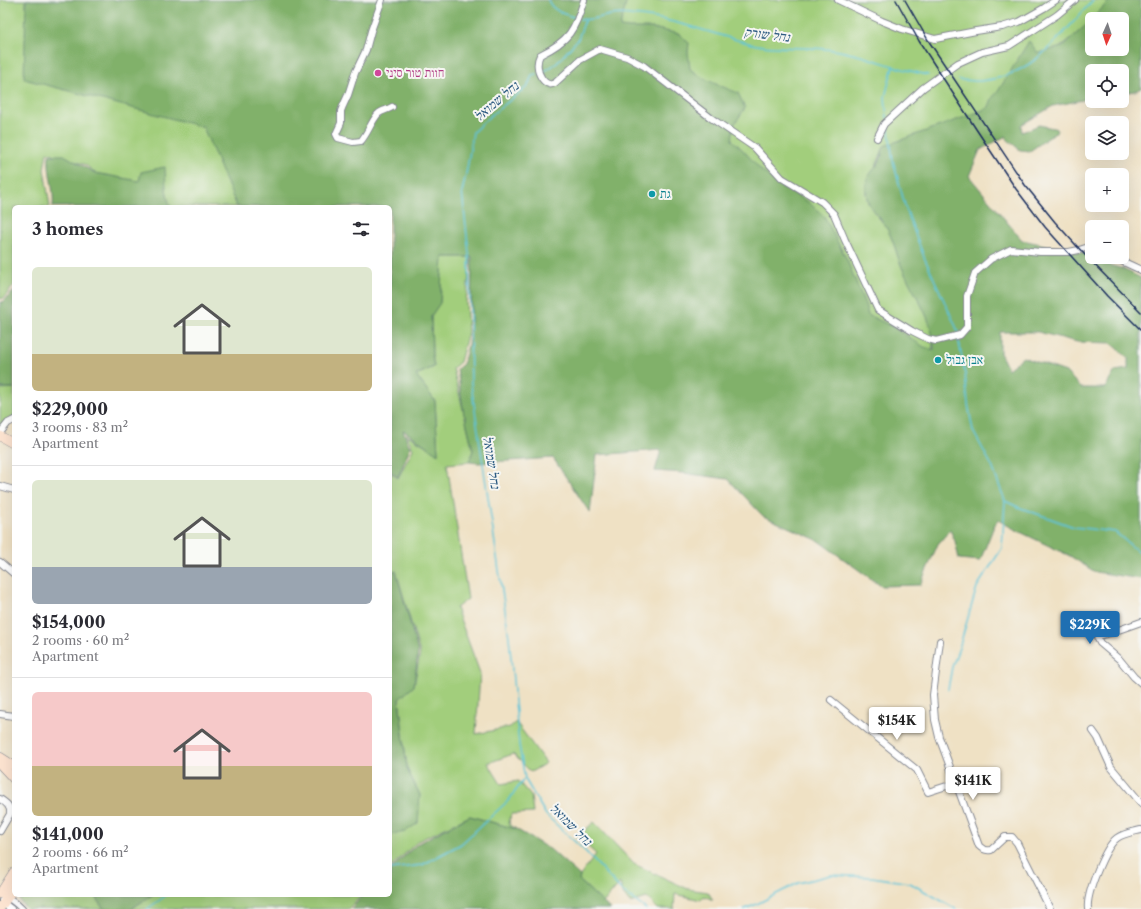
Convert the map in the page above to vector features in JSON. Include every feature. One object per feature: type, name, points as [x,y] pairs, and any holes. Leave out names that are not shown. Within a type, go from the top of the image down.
[{"type":"street","points":[[382,0],[366,50],[355,73],[341,111],[341,123],[336,134],[338,138],[353,142],[361,141],[367,135],[373,122],[379,114],[392,107]]},
{"type":"street","points":[[584,0],[574,29],[566,38],[540,55],[538,69],[542,79],[550,85],[555,83],[580,60],[600,49],[627,57],[644,66],[711,118],[754,148],[782,178],[822,202],[834,214],[878,310],[917,334],[936,341],[960,336],[967,327],[967,296],[975,274],[991,259],[1011,249],[1040,252],[1069,252],[1085,248]]},
{"type":"street","points":[[838,0],[882,21],[935,40],[976,30],[1002,27],[1019,22],[1056,0]]},
{"type":"street","points":[[877,138],[884,124],[923,88],[958,63],[982,52],[1009,46],[1057,15],[1075,0]]},
{"type":"street","points":[[1128,264],[1141,270]]},
{"type":"street","points":[[12,421],[8,423],[0,434],[12,443]]},
{"type":"street","points":[[0,486],[12,489]]},
{"type":"street","points":[[0,562],[12,572]]},
{"type":"street","points":[[1141,622],[1098,636],[1096,638],[1120,660],[1141,683]]},
{"type":"street","points":[[940,641],[933,695],[939,737],[979,846],[988,851],[1005,837],[1012,836],[1017,843],[1050,909]]},
{"type":"street","points":[[831,700],[917,770],[928,792],[956,783]]},
{"type":"street","points":[[0,714],[12,716]]},
{"type":"street","points":[[1093,731],[1098,738],[1111,766],[1141,803]]},
{"type":"street","points":[[0,757],[12,765]]},
{"type":"street","points":[[0,764],[12,777]]},
{"type":"street","points":[[0,799],[10,807],[8,818],[0,831]]},
{"type":"street","points":[[1088,909],[1087,904],[1090,893],[1106,852],[1121,836],[1141,830]]},
{"type":"street","points":[[2,899],[12,876]]},
{"type":"street","points":[[2,899],[12,890]]},
{"type":"street","points":[[2,899],[11,909]]},
{"type":"street","points":[[2,899],[22,909]]},
{"type":"green space","points":[[0,0],[31,0],[206,124],[239,205],[129,205],[86,165],[47,152],[44,169],[50,205],[12,205],[12,288],[4,298],[0,299]]},
{"type":"green space","points":[[26,0],[627,0],[620,27],[652,28],[680,34],[689,43],[688,52],[690,69],[707,80],[738,93],[745,108],[734,125],[732,140],[762,171],[780,186],[808,202],[824,216],[847,260],[868,315],[893,327],[924,347],[934,350],[928,319],[901,266],[893,241],[887,229],[870,206],[867,198],[866,181],[879,163],[884,146],[988,108],[992,98],[997,93],[1029,41],[1038,53],[1062,47],[1085,26],[1085,56],[1129,56],[1129,12],[1098,12],[1109,1],[1141,0],[1141,88],[1129,92],[1129,64],[1085,64],[1085,99],[1053,106],[1021,125],[1022,132],[1039,125],[1058,129],[1055,133],[1030,151],[1020,150],[1007,139],[1006,136],[980,150],[969,176],[1022,240],[1085,254],[1085,264],[1106,264],[1123,269],[1141,278],[1141,579],[1095,572],[1070,556],[998,520],[994,526],[980,561],[959,559],[955,541],[950,530],[938,544],[920,585],[881,586],[817,540],[763,516],[728,479],[655,471],[661,450],[597,455],[590,513],[553,458],[478,463],[469,462],[473,450],[466,417],[464,415],[457,369],[463,364],[468,345],[471,321],[472,257],[443,257],[440,303],[431,316],[432,355],[434,367],[416,375],[435,401],[438,454],[403,430],[410,448],[398,477],[392,472],[392,205],[236,205],[203,127],[24,79]],"holes":[[[1000,332],[1038,332],[1077,342],[1111,343],[1128,358],[1128,369],[1115,371],[1105,388],[1081,388],[1066,372],[1023,357],[1008,369],[1000,353]]]},
{"type":"green space","points":[[621,0],[1119,0],[1102,12],[1085,12],[1085,27],[991,108],[883,149],[867,186],[866,192],[868,203],[885,225],[891,236],[905,273],[934,328],[932,354],[860,317],[780,195],[612,29]]},
{"type":"green space","points":[[49,155],[64,155],[95,173],[139,181],[141,172],[165,167],[167,193],[170,205],[53,205]]},
{"type":"green space","points":[[443,257],[471,257],[466,302],[468,332],[460,362],[453,368],[473,450],[469,462],[447,464],[468,599],[456,608],[480,673],[476,734],[510,727],[516,722],[546,763],[531,772],[513,754],[488,763],[501,784],[518,781],[531,796],[533,813],[511,814],[509,824],[516,829],[470,816],[418,841],[392,866],[392,835],[395,834],[420,795],[407,769],[399,698],[414,686],[420,653],[396,571],[392,572],[392,474],[398,478],[413,449],[406,434],[438,453],[435,401],[416,375],[434,367],[432,355],[431,316],[440,302]]},
{"type":"green space","points":[[12,293],[12,388],[0,388],[0,302],[3,302]]},
{"type":"green space","points":[[12,388],[12,418],[0,428],[0,389]]},
{"type":"green space","points":[[396,571],[418,652],[414,686],[399,699],[407,769],[420,795],[418,823],[405,832],[392,835],[392,572]]},
{"type":"green space","points":[[470,816],[516,829],[551,850],[580,876],[579,880],[610,909],[351,909],[361,897],[392,897],[392,868],[417,844]]},
{"type":"green space","points":[[594,822],[634,864],[688,889],[708,892],[713,900],[704,896],[701,900],[675,894],[675,909],[658,909],[647,898],[630,903],[623,894],[620,883],[603,903],[579,880],[580,876],[596,854],[577,837]]},
{"type":"green space","points":[[20,897],[97,897],[101,905],[106,909],[27,909],[20,901]]},
{"type":"green space","points":[[97,897],[149,897],[131,909],[106,909],[98,901]]},
{"type":"green space","points":[[149,897],[360,897],[348,909],[131,909]]},
{"type":"waterway","name":"נחל שורק","points":[[548,0],[556,10],[576,18]]},
{"type":"waterway","name":"נחל שורק","points":[[959,80],[980,81],[999,78],[1015,72],[1044,52],[1057,40],[1093,0]]},
{"type":"waterway","name":"נחל שורק","points":[[580,19],[591,19],[618,14],[662,19],[761,46],[834,50],[928,75]]},
{"type":"waterway","name":"נחל שמואל","points":[[541,73],[557,63],[578,39],[585,20]]},
{"type":"waterway","points":[[887,118],[885,97],[893,66]]},
{"type":"waterway","name":"נחל שמואל","points":[[537,74],[532,75],[528,86],[490,116],[473,132],[462,192],[469,253],[471,384],[509,637],[519,745],[525,779],[546,815],[586,852],[624,893],[646,909]]},
{"type":"waterway","points":[[888,124],[893,161],[906,209],[924,257],[958,334]]},
{"type":"waterway","points":[[948,689],[952,667],[977,587],[1002,548],[1005,501],[992,466],[973,431],[958,337]]},
{"type":"waterway","points":[[1005,501],[1074,527],[1115,532],[1141,554]]},
{"type":"waterway","points":[[392,869],[422,865],[461,844],[509,800],[524,779]]},
{"type":"waterway","points":[[744,909],[798,883],[831,875],[872,877],[910,883],[956,909]]},
{"type":"waterway","points":[[147,909],[164,897]]},
{"type":"railway","points":[[896,0],[919,41],[1016,189],[1045,227],[1107,296],[1141,330]]},
{"type":"railway","points":[[905,0],[928,40],[1025,185],[1055,222],[1085,255],[1141,312]]},
{"type":"place","name":"חוות טור סיני","points":[[378,73]]},
{"type":"place","name":"גת","points":[[652,194]]},
{"type":"place","name":"אבן גבול","points":[[938,360]]}]
